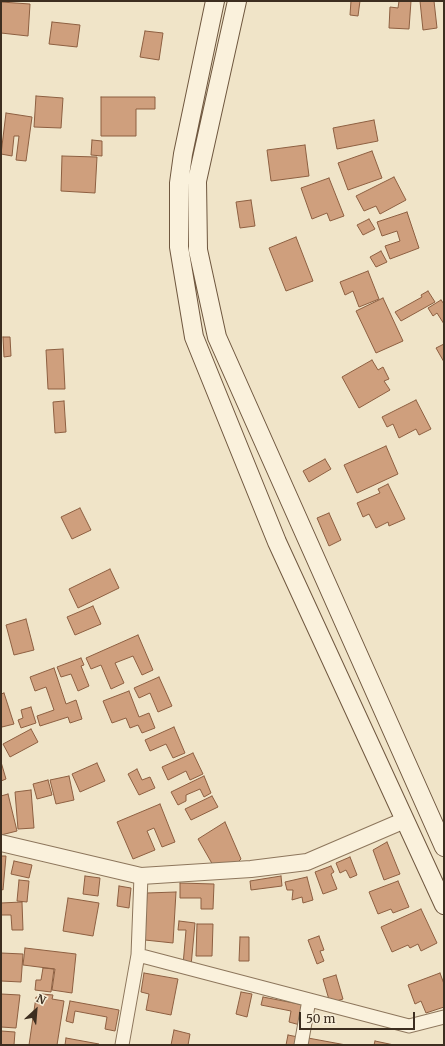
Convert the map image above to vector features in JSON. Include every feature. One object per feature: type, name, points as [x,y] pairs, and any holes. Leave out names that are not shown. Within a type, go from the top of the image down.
[{"type":"main road","points":[[215,1],[183,154],[179,183],[179,246],[194,337],[277,542],[444,905]]},
{"type":"main road","points":[[237,1],[197,181],[198,250],[216,337],[444,848]]},
{"type":"street","points":[[1,843],[141,876],[251,869],[307,862],[405,820]]},
{"type":"street","points":[[122,1045],[138,955],[141,876]]},
{"type":"street","points":[[138,955],[409,1026],[444,1017]]},
{"type":"street","points":[[301,1045],[310,1000]]},
{"type":"building","points":[[351,1],[360,1],[358,16],[350,15]]},
{"type":"building","points":[[399,1],[411,1],[409,29],[389,28],[390,7],[398,8]]},
{"type":"building","points":[[420,1],[434,1],[437,28],[423,30]]},
{"type":"building","points":[[1,2],[30,4],[28,36],[1,33]]},
{"type":"building","points":[[52,22],[80,25],[77,47],[49,44]]},
{"type":"building","points":[[145,31],[163,33],[159,60],[140,57]]},
{"type":"building","points":[[36,96],[63,98],[61,128],[34,127]]},
{"type":"building","points":[[101,97],[155,97],[155,109],[136,109],[136,136],[101,136]]},
{"type":"building","points":[[6,113],[32,117],[26,161],[16,160],[19,136],[14,136],[12,156],[1,154]]},
{"type":"building","points":[[374,120],[378,141],[337,149],[333,128]]},
{"type":"building","points":[[92,140],[102,141],[102,156],[91,155]]},
{"type":"building","points":[[305,145],[309,176],[271,181],[267,150]]},
{"type":"building","points":[[372,151],[382,178],[348,190],[338,163]]},
{"type":"building","points":[[62,156],[97,157],[95,193],[61,191]]},
{"type":"building","points":[[394,177],[406,200],[380,214],[376,206],[364,211],[356,196]]},
{"type":"building","points":[[329,178],[344,216],[330,221],[327,213],[312,219],[301,188]]},
{"type":"building","points":[[251,200],[255,226],[240,228],[236,202]]},
{"type":"building","points":[[407,212],[419,248],[390,259],[385,246],[400,241],[397,231],[382,236],[377,222]]},
{"type":"building","points":[[369,219],[375,229],[363,235],[357,225]]},
{"type":"building","points":[[296,237],[313,281],[286,291],[269,248]]},
{"type":"building","points":[[381,251],[387,262],[376,267],[370,257]]},
{"type":"building","points":[[368,271],[379,299],[359,307],[353,291],[345,295],[340,282]]},
{"type":"building","points":[[428,291],[435,302],[401,321],[395,312],[422,297],[421,295]]},
{"type":"building","points":[[383,298],[403,341],[376,353],[356,311]]},
{"type":"building","points":[[441,300],[444,304],[444,324],[437,313],[433,316],[428,308]]},
{"type":"building","points":[[3,337],[10,337],[11,356],[4,357]]},
{"type":"building","points":[[444,344],[444,362],[436,348]]},
{"type":"building","points":[[63,349],[65,389],[48,389],[46,350]]},
{"type":"building","points":[[372,360],[378,370],[383,367],[389,379],[384,381],[390,390],[359,408],[342,377]]},
{"type":"building","points":[[416,400],[431,429],[419,435],[416,429],[399,438],[393,424],[387,427],[382,417]]},
{"type":"building","points":[[64,401],[66,432],[55,433],[53,402]]},
{"type":"building","points":[[386,446],[398,474],[357,493],[344,465]]},
{"type":"building","points":[[325,459],[331,469],[309,482],[303,471]]},
{"type":"building","points":[[388,484],[405,519],[389,526],[388,522],[376,528],[369,514],[363,517],[357,503],[380,493],[378,489]]},
{"type":"building","points":[[80,508],[91,530],[72,539],[61,517]]},
{"type":"building","points":[[329,513],[341,540],[329,546],[317,518]]},
{"type":"building","points":[[110,569],[119,588],[78,608],[69,589]]},
{"type":"building","points":[[93,606],[101,624],[75,635],[67,617]]},
{"type":"building","points":[[26,619],[34,650],[14,655],[6,625]]},
{"type":"building","points":[[138,635],[153,670],[142,675],[133,656],[115,663],[124,683],[111,689],[101,665],[91,669],[86,658]]},
{"type":"building","points":[[81,658],[84,665],[81,666],[89,686],[78,691],[71,674],[61,677],[57,667]]},
{"type":"building","points":[[54,668],[66,704],[76,700],[82,719],[70,723],[68,717],[40,726],[37,716],[54,710],[46,687],[35,691],[30,677]]},
{"type":"building","points":[[159,677],[172,706],[158,712],[150,693],[139,698],[134,688]]},
{"type":"building","points":[[129,691],[139,717],[149,713],[155,728],[142,733],[138,725],[130,728],[126,718],[112,723],[103,701]]},
{"type":"building","points":[[4,693],[14,724],[2,727],[1,694]]},
{"type":"building","points":[[31,707],[36,723],[21,728],[18,720],[23,718],[21,710]]},
{"type":"building","points":[[174,727],[185,753],[173,758],[166,744],[150,751],[145,740]]},
{"type":"building","points":[[31,729],[38,742],[10,757],[3,744]]},
{"type":"building","points":[[193,753],[203,774],[190,780],[186,771],[168,780],[162,767]]},
{"type":"building","points":[[1,762],[6,779],[1,781]]},
{"type":"building","points":[[97,763],[105,781],[80,792],[72,774]]},
{"type":"building","points":[[137,769],[142,780],[150,777],[155,788],[139,795],[128,774]]},
{"type":"building","points":[[69,776],[74,800],[56,804],[50,780]]},
{"type":"building","points":[[204,776],[211,793],[204,797],[200,789],[186,795],[186,801],[178,805],[171,792]]},
{"type":"building","points":[[48,780],[52,795],[37,799],[33,784]]},
{"type":"building","points":[[31,790],[34,828],[18,829],[15,792]]},
{"type":"building","points":[[8,794],[17,831],[1,835],[1,796]]},
{"type":"building","points":[[212,796],[218,807],[191,820],[185,809]]},
{"type":"building","points":[[160,804],[175,842],[162,847],[154,828],[147,831],[155,850],[133,859],[117,822]]},
{"type":"building","points":[[225,822],[241,859],[231,869],[214,867],[198,839]]},
{"type":"building","points":[[387,842],[400,874],[384,880],[373,850]]},
{"type":"building","points":[[1,856],[6,856],[3,890],[1,889]]},
{"type":"building","points":[[350,857],[357,875],[350,878],[346,870],[340,873],[336,863]]},
{"type":"building","points":[[14,861],[32,865],[29,878],[11,874]]},
{"type":"building","points":[[331,866],[334,872],[331,874],[337,889],[323,894],[315,872]]},
{"type":"building","points":[[85,876],[100,878],[98,896],[83,894]]},
{"type":"building","points":[[281,876],[282,886],[251,890],[250,881]]},
{"type":"building","points":[[307,877],[313,900],[303,903],[302,897],[292,900],[293,890],[287,890],[285,882]]},
{"type":"building","points":[[19,880],[29,881],[27,902],[17,901]]},
{"type":"building","points":[[398,881],[409,907],[393,913],[391,909],[378,914],[369,892]]},
{"type":"building","points":[[180,883],[214,884],[213,909],[201,909],[201,898],[180,898]]},
{"type":"building","points":[[119,886],[131,888],[129,908],[117,906]]},
{"type":"building","points":[[176,892],[173,943],[145,940],[147,893]]},
{"type":"building","points":[[68,898],[99,903],[93,936],[63,931]]},
{"type":"building","points":[[22,902],[23,930],[12,930],[11,915],[1,915],[1,903]]},
{"type":"building","points":[[421,909],[437,943],[421,951],[418,944],[410,948],[408,945],[392,952],[381,927]]},
{"type":"building","points":[[179,921],[195,923],[191,966],[183,965],[186,930],[178,930]]},
{"type":"building","points":[[197,924],[213,924],[212,956],[196,956]]},
{"type":"building","points":[[319,936],[324,950],[320,951],[324,961],[317,964],[308,940]]},
{"type":"building","points":[[240,937],[249,937],[249,961],[239,961]]},
{"type":"building","points":[[25,948],[76,954],[72,993],[52,990],[55,969],[23,965]]},
{"type":"building","points":[[1,953],[23,954],[21,982],[1,981]]},
{"type":"building","points":[[43,968],[54,969],[51,992],[35,990],[36,980],[41,980]]},
{"type":"building","points":[[144,973],[178,979],[171,1015],[146,1010],[149,994],[141,992]]},
{"type":"building","points":[[440,973],[444,984],[444,1007],[426,1013],[421,1001],[415,1004],[408,985]]},
{"type":"building","points":[[336,975],[343,999],[330,1003],[323,979]]},
{"type":"building","points":[[241,992],[252,994],[247,1017],[236,1014]]},
{"type":"building","points":[[1,994],[20,995],[16,1028],[1,1027]]},
{"type":"building","points":[[42,994],[53,995],[52,999],[64,1001],[57,1045],[29,1045],[36,997],[42,998]]},
{"type":"building","points":[[263,997],[304,1005],[300,1025],[289,1022],[291,1011],[261,1005]]},
{"type":"building","points":[[70,1001],[119,1010],[115,1031],[105,1029],[107,1017],[75,1011],[73,1023],[66,1021]]},
{"type":"building","points":[[174,1030],[190,1034],[188,1045],[171,1045]]},
{"type":"building","points":[[1,1031],[15,1032],[14,1045],[1,1045]]},
{"type":"building","points":[[288,1035],[298,1037],[297,1045],[286,1045]]},
{"type":"building","points":[[66,1038],[99,1044],[65,1045]]},
{"type":"building","points":[[308,1038],[346,1045],[306,1045]]},
{"type":"building","points":[[375,1041],[394,1045],[374,1045]]}]
